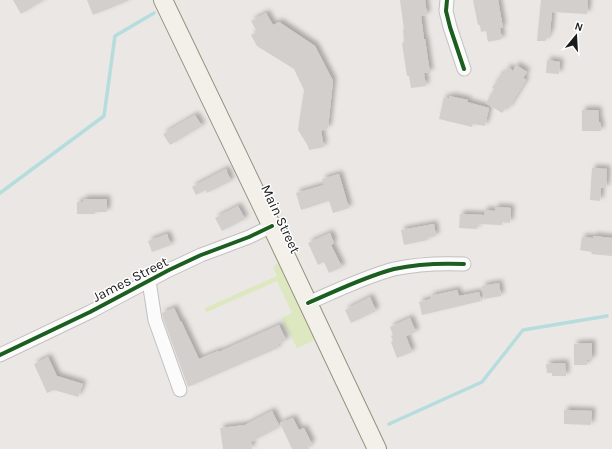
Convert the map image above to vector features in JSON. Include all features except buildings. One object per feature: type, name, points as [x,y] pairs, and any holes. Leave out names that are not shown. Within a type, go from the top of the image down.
[{"type":"main road","name":"Main Street","points":[[163,0],[377,449]]},
{"type":"street","points":[[448,0],[446,11],[464,69]]},
{"type":"street","name":"James Street","points":[[0,356],[201,255],[249,237],[272,226]]},
{"type":"street","points":[[308,303],[394,269],[443,263],[464,264]]},
{"type":"street","points":[[149,281],[155,320],[180,390]]},
{"type":"green space","points":[[276,264],[280,267],[313,336],[313,341],[297,348],[281,318],[292,313],[277,281],[207,312],[205,311],[205,308],[277,276],[273,267]]},
{"type":"waterway","points":[[0,193],[104,116],[115,36],[154,13]]},
{"type":"waterway","points":[[389,424],[482,382],[523,330],[607,316]]},
{"type":"cycle path","points":[[447,0],[446,11],[464,69]]},
{"type":"cycle path","points":[[0,355],[90,312],[169,270],[201,255],[249,237],[272,226]]},
{"type":"cycle path","points":[[308,303],[361,280],[394,269],[429,264],[464,264]]}]
